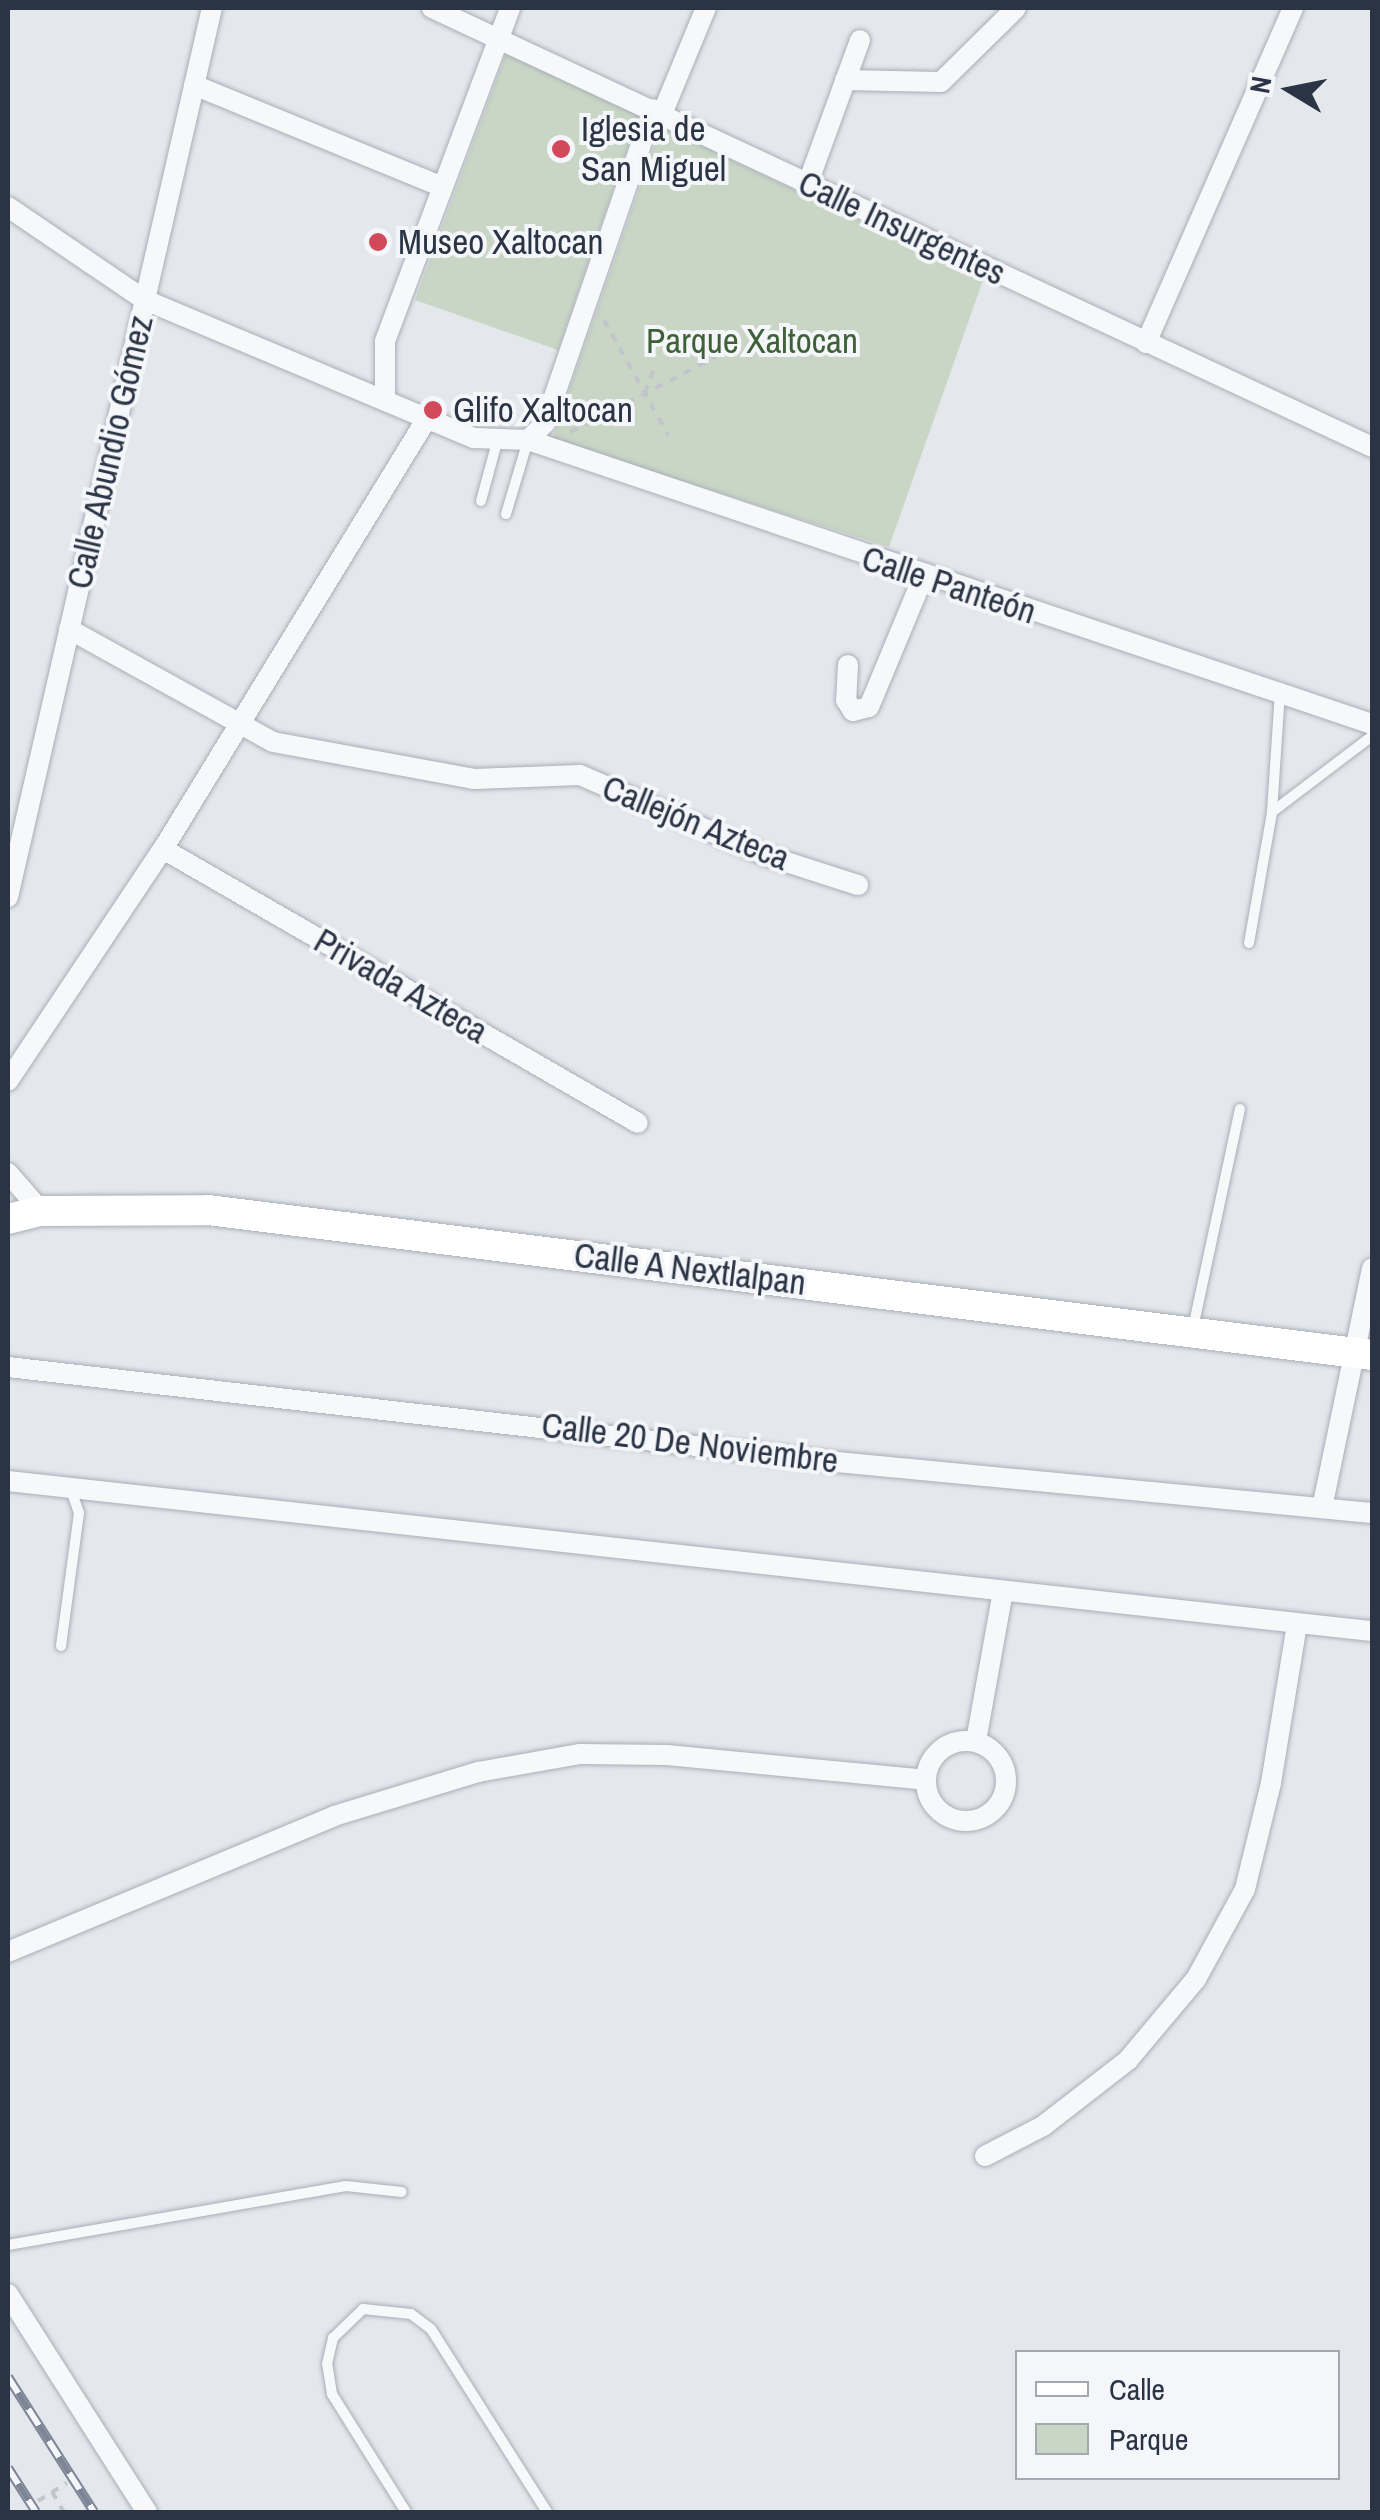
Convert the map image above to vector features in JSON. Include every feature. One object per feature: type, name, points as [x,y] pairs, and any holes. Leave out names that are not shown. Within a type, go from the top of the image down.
[{"type":"main road","name":"Calle A Nextlalpan","points":[[8,1219],[41,1211],[208,1210],[1362,1353]]},
{"type":"street","name":"Calle Abundio Gómez","points":[[8,897],[212,8]]},
{"type":"street","name":"Calle Insurgentes","points":[[432,8],[1372,446]]},
{"type":"street","points":[[385,396],[386,341],[440,186],[510,8]]},
{"type":"street","points":[[8,207],[145,300],[385,396],[426,420],[497,442],[528,440],[545,423],[658,112],[706,8]]},
{"type":"street","points":[[845,80],[941,82],[1016,8]]},
{"type":"street","points":[[1146,344],[1293,8]]},
{"type":"street","points":[[808,183],[860,40]]},
{"type":"street","points":[[194,85],[440,186]]},
{"type":"street","points":[[8,1081],[163,849],[426,420]]},
{"type":"street","name":"Calle Panteón","points":[[528,440],[923,577],[1372,724]]},
{"type":"street","points":[[848,666],[846,700],[853,711],[869,708],[923,577]]},
{"type":"street","name":"Callejón Azteca","points":[[69,630],[273,742],[474,779],[580,775],[765,855],[858,884]]},
{"type":"street","name":"Privada Azteca","points":[[163,849],[638,1123]]},
{"type":"street","points":[[8,1173],[41,1211]]},
{"type":"street","points":[[1322,1508],[1362,1353],[1372,1268]]},
{"type":"street","name":"Calle 20 De Noviembre","points":[[8,1367],[836,1462],[1372,1513]]},
{"type":"street","points":[[8,1481],[1372,1632]]},
{"type":"street","points":[[976,1741],[1003,1591]]},
{"type":"street","points":[[984,2156],[1043,2126],[1128,2060],[1196,1979],[1245,1889],[1272,1783],[1297,1624]]},
{"type":"street","points":[[976,1741],[992,1750],[1006,1782],[990,1813],[955,1820],[939,1812],[925,1780],[941,1748],[976,1741]]},
{"type":"street","points":[[8,1952],[401,1792],[580,1754],[760,1761],[925,1780]]},
{"type":"street","points":[[8,2294],[147,2512]]},
{"type":"lane","points":[[506,514],[528,440]]},
{"type":"lane","points":[[481,500],[497,442]]},
{"type":"lane","points":[[1249,943],[1272,812],[1280,694]]},
{"type":"lane","points":[[1272,812],[1372,736]]},
{"type":"lane","points":[[1193,1331],[1240,1109]]},
{"type":"lane","points":[[61,1646],[79,1513],[71,1490]]},
{"type":"lane","points":[[8,2244],[346,2186],[402,2192]]},
{"type":"lane","points":[[406,2512],[332,2394],[327,2364],[332,2338],[364,2308],[411,2314],[431,2329],[546,2512]]},
{"type":"path","points":[[590,294],[668,435]]},
{"type":"path","points":[[568,433],[717,356]]},
{"type":"path","points":[[645,393],[655,365]]},
{"type":"path","points":[[38,2501],[66,2483]]},
{"type":"path","points":[[52,2492],[64,2512]]},
{"type":"green space","points":[[506,54],[639,114],[558,350],[415,300]]},
{"type":"green space","name":"Parque Xaltocan","points":[[661,126],[983,280],[889,547],[552,440]]},
{"type":"railway","points":[[8,2377],[94,2512]]},
{"type":"railway","points":[[8,2468],[36,2512]]},
{"type":"place","name":"Iglesia de San Miguel","points":[[561,149]]},
{"type":"place","name":"Museo Xaltocan","points":[[378,242]]},
{"type":"place","name":"Glifo Xaltocan","points":[[433,410]]}]
